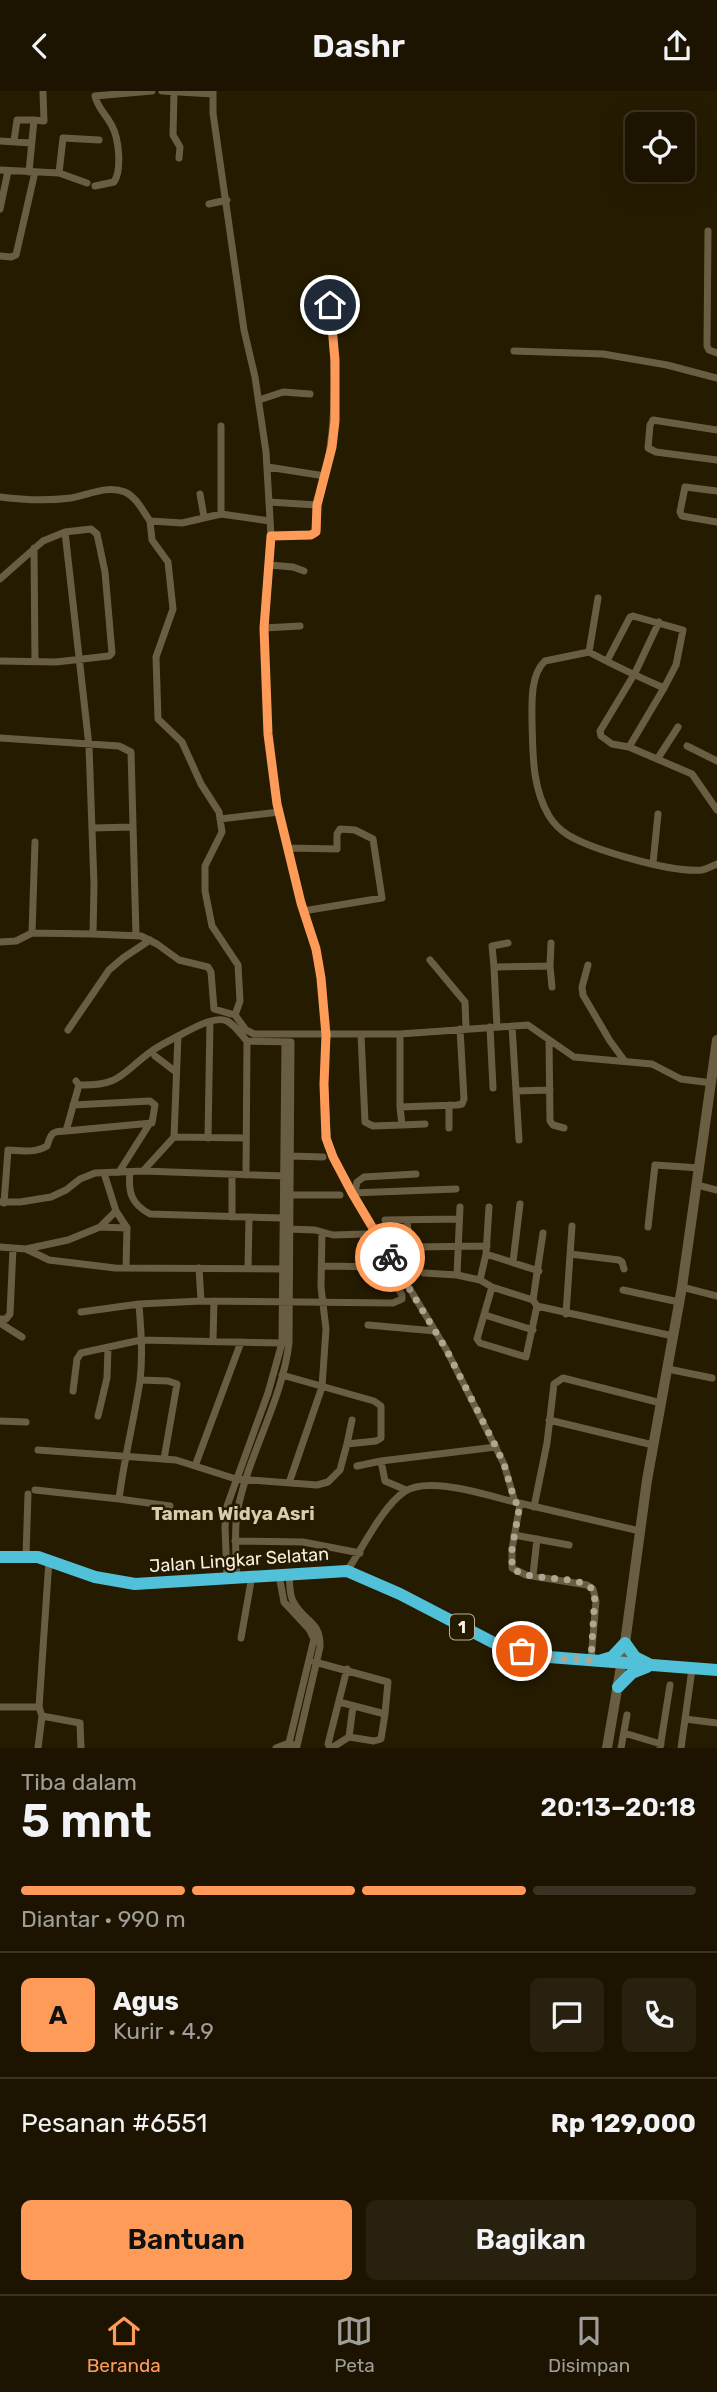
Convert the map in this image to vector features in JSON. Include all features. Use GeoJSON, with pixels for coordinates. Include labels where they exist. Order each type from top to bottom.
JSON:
{"type":"FeatureCollection","features":[{"type":"Feature","properties":{"kind":"highway","name":"Jalan Lingkar Selatan"},"geometry":{"type":"LineString","coordinates":[[0,1557],[26,1556],[49,1560],[95,1577],[135,1584],[347,1571],[394,1591],[498,1645],[543,1657],[717,1670]]}},
{"type":"Feature","properties":{"kind":"highway"},"geometry":{"type":"LineString","coordinates":[[595,1661],[612,1657],[625,1643],[635,1657],[650,1665]]}},
{"type":"Feature","properties":{"kind":"highway"},"geometry":{"type":"LineString","coordinates":[[595,1661],[612,1672],[618,1687],[632,1673],[650,1665]]}},
{"type":"Feature","properties":{"kind":"street"},"geometry":{"type":"LineString","coordinates":[[0,209],[4,171],[58,173],[91,184],[114,182],[118,170],[113,128],[97,106],[95,93],[152,91]]}},
{"type":"Feature","properties":{"kind":"street"},"geometry":{"type":"LineString","coordinates":[[162,91],[213,93],[213,113],[244,330],[259,400],[268,467],[271,536],[264,628],[268,734],[279,812],[318,962],[326,1035],[326,1138],[353,1193],[435,1331],[504,1464],[518,1503],[512,1568],[516,1572],[587,1585],[593,1589],[596,1601],[595,1661]]}},
{"type":"Feature","properties":{"kind":"street"},"geometry":{"type":"LineString","coordinates":[[14,141],[17,120],[44,121],[43,92]]}},
{"type":"Feature","properties":{"kind":"street"},"geometry":{"type":"LineString","coordinates":[[174,93],[173,135],[180,147],[179,158]]}},
{"type":"Feature","properties":{"kind":"street"},"geometry":{"type":"LineString","coordinates":[[0,256],[16,255],[32,172],[31,143],[34,120]]}},
{"type":"Feature","properties":{"kind":"street"},"geometry":{"type":"LineString","coordinates":[[58,173],[63,138],[99,140]]}},
{"type":"Feature","properties":{"kind":"street"},"geometry":{"type":"LineString","coordinates":[[0,141],[31,143]]}},
{"type":"Feature","properties":{"kind":"street"},"geometry":{"type":"LineString","coordinates":[[209,204],[227,200]]}},
{"type":"Feature","properties":{"kind":"street"},"geometry":{"type":"LineString","coordinates":[[708,231],[707,346],[709,351],[717,353]]}},
{"type":"Feature","properties":{"kind":"street"},"geometry":{"type":"LineString","coordinates":[[271,536],[314,534],[317,529],[317,505],[335,421],[335,360],[327,278]]}},
{"type":"Feature","properties":{"kind":"street"},"geometry":{"type":"LineString","coordinates":[[514,351],[603,354],[667,365],[717,378]]}},
{"type":"Feature","properties":{"kind":"street"},"geometry":{"type":"LineString","coordinates":[[259,400],[283,392],[310,394]]}},
{"type":"Feature","properties":{"kind":"street"},"geometry":{"type":"LineString","coordinates":[[717,430],[653,420],[648,447],[653,451],[717,460]]}},
{"type":"Feature","properties":{"kind":"street"},"geometry":{"type":"LineString","coordinates":[[220,515],[221,426]]}},
{"type":"Feature","properties":{"kind":"street"},"geometry":{"type":"LineString","coordinates":[[268,467],[325,476]]}},
{"type":"Feature","properties":{"kind":"street"},"geometry":{"type":"LineString","coordinates":[[717,491],[685,487],[680,512],[682,516],[717,522]]}},
{"type":"Feature","properties":{"kind":"street"},"geometry":{"type":"LineString","coordinates":[[0,497],[70,498],[96,491],[117,490],[131,495],[150,521],[152,540],[169,562],[173,609],[156,657],[158,719],[182,742],[220,819],[220,838],[205,866],[205,891],[212,926],[238,965],[240,1001],[235,1016]]}},
{"type":"Feature","properties":{"kind":"street"},"geometry":{"type":"LineString","coordinates":[[200,494],[204,517]]}},
{"type":"Feature","properties":{"kind":"street"},"geometry":{"type":"LineString","coordinates":[[269,502],[317,505]]}},
{"type":"Feature","properties":{"kind":"street"},"geometry":{"type":"LineString","coordinates":[[150,521],[182,523],[220,515],[270,521]]}},
{"type":"Feature","properties":{"kind":"street"},"geometry":{"type":"LineString","coordinates":[[0,579],[50,537],[65,532],[91,530],[97,534],[111,620],[111,655],[80,660],[0,661]]}},
{"type":"Feature","properties":{"kind":"street"},"geometry":{"type":"LineString","coordinates":[[65,532],[89,746],[93,828],[93,934]]}},
{"type":"Feature","properties":{"kind":"street"},"geometry":{"type":"LineString","coordinates":[[34,548],[35,662]]}},
{"type":"Feature","properties":{"kind":"street"},"geometry":{"type":"LineString","coordinates":[[269,565],[304,571]]}},
{"type":"Feature","properties":{"kind":"street"},"geometry":{"type":"LineString","coordinates":[[589,652],[598,598]]}},
{"type":"Feature","properties":{"kind":"street"},"geometry":{"type":"LineString","coordinates":[[607,661],[630,617],[636,616],[683,630],[676,665],[629,747]]}},
{"type":"Feature","properties":{"kind":"street"},"geometry":{"type":"LineString","coordinates":[[659,622],[635,673],[600,731],[603,739],[612,744],[629,747],[692,773],[717,810]]}},
{"type":"Feature","properties":{"kind":"street"},"geometry":{"type":"LineString","coordinates":[[264,628],[300,626]]}},
{"type":"Feature","properties":{"kind":"street"},"geometry":{"type":"LineString","coordinates":[[664,688],[589,652],[545,660],[539,666],[532,700],[536,786],[549,817],[557,828],[569,836],[616,854],[653,863],[701,870],[717,864]]}},
{"type":"Feature","properties":{"kind":"street"},"geometry":{"type":"LineString","coordinates":[[658,758],[678,727]]}},
{"type":"Feature","properties":{"kind":"street"},"geometry":{"type":"LineString","coordinates":[[0,738],[118,746],[131,752],[136,935]]}},
{"type":"Feature","properties":{"kind":"street"},"geometry":{"type":"LineString","coordinates":[[687,745],[717,761]]}},
{"type":"Feature","properties":{"kind":"street"},"geometry":{"type":"LineString","coordinates":[[220,819],[279,812]]}},
{"type":"Feature","properties":{"kind":"street"},"geometry":{"type":"LineString","coordinates":[[653,863],[658,814]]}},
{"type":"Feature","properties":{"kind":"street"},"geometry":{"type":"LineString","coordinates":[[93,828],[132,827]]}},
{"type":"Feature","properties":{"kind":"street"},"geometry":{"type":"LineString","coordinates":[[288,848],[337,849],[337,834],[340,829],[355,830],[373,839],[382,898],[303,911]]}},
{"type":"Feature","properties":{"kind":"street"},"geometry":{"type":"LineString","coordinates":[[32,933],[35,842]]}},
{"type":"Feature","properties":{"kind":"street"},"geometry":{"type":"LineString","coordinates":[[0,942],[16,941],[32,933],[136,935],[150,940],[179,960],[208,967],[211,972],[214,1009],[235,1016],[246,1030],[254,1034],[400,1034],[532,1026],[575,1057],[624,1059],[652,1064],[681,1079],[712,1083]]}},
{"type":"Feature","properties":{"kind":"street"},"geometry":{"type":"LineString","coordinates":[[68,1030],[109,970],[150,940]]}},
{"type":"Feature","properties":{"kind":"street"},"geometry":{"type":"LineString","coordinates":[[493,1088],[492,946],[508,943]]}},
{"type":"Feature","properties":{"kind":"street"},"geometry":{"type":"LineString","coordinates":[[551,943],[552,987]]}},
{"type":"Feature","properties":{"kind":"street"},"geometry":{"type":"LineString","coordinates":[[400,1107],[462,1104],[464,1099],[465,1002],[430,960]]}},
{"type":"Feature","properties":{"kind":"street"},"geometry":{"type":"LineString","coordinates":[[588,965],[583,995],[624,1059]]}},
{"type":"Feature","properties":{"kind":"street"},"geometry":{"type":"LineString","coordinates":[[494,967],[550,966]]}},
{"type":"Feature","properties":{"kind":"street"},"geometry":{"type":"LineString","coordinates":[[66,1131],[77,1083],[96,1085],[118,1079],[150,1052],[210,1022],[227,1021],[247,1041],[288,1042]]}},
{"type":"Feature","properties":{"kind":"street"},"geometry":{"type":"LineString","coordinates":[[208,1138],[210,1022]]}},
{"type":"Feature","properties":{"kind":"street"},"geometry":{"type":"LineString","coordinates":[[512,1026],[519,1140]]}},
{"type":"Feature","properties":{"kind":"street"},"geometry":{"type":"LineString","coordinates":[[400,1034],[402,1125]]}},
{"type":"Feature","properties":{"kind":"street"},"geometry":{"type":"LineString","coordinates":[[361,1035],[365,1122],[373,1126],[425,1124]]}},
{"type":"Feature","properties":{"kind":"street"},"geometry":{"type":"LineString","coordinates":[[143,1171],[174,1137],[178,1036]]}},
{"type":"Feature","properties":{"kind":"street"},"geometry":{"type":"LineString","coordinates":[[607,1748],[622,1664],[653,1444],[682,1287],[715,1070],[717,1039]]}},
{"type":"Feature","properties":{"kind":"street"},"geometry":{"type":"LineString","coordinates":[[550,1040],[550,1121],[553,1125],[564,1128]]}},
{"type":"Feature","properties":{"kind":"street"},"geometry":{"type":"LineString","coordinates":[[246,1175],[247,1041]]}},
{"type":"Feature","properties":{"kind":"street"},"geometry":{"type":"LineString","coordinates":[[232,1577],[225,1527],[227,1506],[275,1373],[282,1343],[289,1195],[286,1176],[290,1156],[288,1042]]}},
{"type":"Feature","properties":{"kind":"street"},"geometry":{"type":"LineString","coordinates":[[286,1229],[282,1218],[286,1176],[288,1042]]}},
{"type":"Feature","properties":{"kind":"street"},"geometry":{"type":"LineString","coordinates":[[155,1056],[176,1072]]}},
{"type":"Feature","properties":{"kind":"street"},"geometry":{"type":"LineString","coordinates":[[516,1091],[550,1090]]}},
{"type":"Feature","properties":{"kind":"street"},"geometry":{"type":"LineString","coordinates":[[72,1105],[150,1101],[155,1105],[153,1121],[119,1172]]}},
{"type":"Feature","properties":{"kind":"street"},"geometry":{"type":"LineString","coordinates":[[449,1105],[449,1128]]}},
{"type":"Feature","properties":{"kind":"street"},"geometry":{"type":"LineString","coordinates":[[150,1123],[52,1132],[44,1148],[33,1151],[4,1149],[2,1202],[51,1197],[87,1176],[104,1173],[143,1171],[286,1176]]}},
{"type":"Feature","properties":{"kind":"street"},"geometry":{"type":"LineString","coordinates":[[174,1137],[246,1138]]}},
{"type":"Feature","properties":{"kind":"street"},"geometry":{"type":"LineString","coordinates":[[290,1156],[323,1157]]}},
{"type":"Feature","properties":{"kind":"street"},"geometry":{"type":"LineString","coordinates":[[648,1227],[654,1167],[657,1164],[700,1168]]}},
{"type":"Feature","properties":{"kind":"street"},"geometry":{"type":"LineString","coordinates":[[130,1171],[130,1194],[139,1208],[150,1214],[282,1218]]}},
{"type":"Feature","properties":{"kind":"street"},"geometry":{"type":"LineString","coordinates":[[104,1173],[116,1211],[127,1228],[126,1268]]}},
{"type":"Feature","properties":{"kind":"street"},"geometry":{"type":"LineString","coordinates":[[353,1193],[357,1182],[364,1177],[416,1174]]}},
{"type":"Feature","properties":{"kind":"street"},"geometry":{"type":"LineString","coordinates":[[232,1175],[232,1217]]}},
{"type":"Feature","properties":{"kind":"street"},"geometry":{"type":"LineString","coordinates":[[697,1185],[717,1190]]}},
{"type":"Feature","properties":{"kind":"street"},"geometry":{"type":"LineString","coordinates":[[353,1193],[456,1189]]}},
{"type":"Feature","properties":{"kind":"street"},"geometry":{"type":"LineString","coordinates":[[289,1195],[340,1195]]}},
{"type":"Feature","properties":{"kind":"street"},"geometry":{"type":"LineString","coordinates":[[513,1262],[520,1205]]}},
{"type":"Feature","properties":{"kind":"street"},"geometry":{"type":"LineString","coordinates":[[457,1275],[460,1207]]}},
{"type":"Feature","properties":{"kind":"street"},"geometry":{"type":"LineString","coordinates":[[481,1280],[489,1207]]}},
{"type":"Feature","properties":{"kind":"street"},"geometry":{"type":"LineString","coordinates":[[100,1227],[116,1211]]}},
{"type":"Feature","properties":{"kind":"street"},"geometry":{"type":"LineString","coordinates":[[248,1268],[249,1218]]}},
{"type":"Feature","properties":{"kind":"street"},"geometry":{"type":"LineString","coordinates":[[385,1220],[458,1219]]}},
{"type":"Feature","properties":{"kind":"street"},"geometry":{"type":"LineString","coordinates":[[407,1220],[409,1242],[414,1247],[457,1246],[486,1250],[539,1271]]}},
{"type":"Feature","properties":{"kind":"street"},"geometry":{"type":"LineString","coordinates":[[566,1314],[572,1226]]}},
{"type":"Feature","properties":{"kind":"street"},"geometry":{"type":"LineString","coordinates":[[0,1247],[26,1249],[48,1245],[100,1227],[127,1228]]}},
{"type":"Feature","properties":{"kind":"street"},"geometry":{"type":"LineString","coordinates":[[81,1312],[139,1304],[201,1301],[399,1302],[402,1295],[366,1234],[333,1235],[315,1230],[286,1229]]}},
{"type":"Feature","properties":{"kind":"street"},"geometry":{"type":"LineString","coordinates":[[289,1483],[322,1387],[326,1346],[322,1302],[322,1232]]}},
{"type":"Feature","properties":{"kind":"street"},"geometry":{"type":"LineString","coordinates":[[492,1287],[478,1342],[524,1357],[528,1355],[533,1330],[543,1233]]}},
{"type":"Feature","properties":{"kind":"street"},"geometry":{"type":"LineString","coordinates":[[48,1245],[49,1259]]}},
{"type":"Feature","properties":{"kind":"street"},"geometry":{"type":"LineString","coordinates":[[0,1321],[10,1314],[13,1248]]}},
{"type":"Feature","properties":{"kind":"street"},"geometry":{"type":"LineString","coordinates":[[26,1249],[49,1259],[126,1268],[285,1269]]}},
{"type":"Feature","properties":{"kind":"street"},"geometry":{"type":"LineString","coordinates":[[570,1254],[619,1259],[624,1269]]}},
{"type":"Feature","properties":{"kind":"street"},"geometry":{"type":"LineString","coordinates":[[323,1266],[385,1267]]}},
{"type":"Feature","properties":{"kind":"street"},"geometry":{"type":"LineString","coordinates":[[199,1268],[201,1301]]}},
{"type":"Feature","properties":{"kind":"street"},"geometry":{"type":"LineString","coordinates":[[424,1273],[481,1280],[492,1287],[566,1314],[673,1336]]}},
{"type":"Feature","properties":{"kind":"street"},"geometry":{"type":"LineString","coordinates":[[682,1287],[717,1296]]}},
{"type":"Feature","properties":{"kind":"street"},"geometry":{"type":"LineString","coordinates":[[623,1290],[679,1301]]}},
{"type":"Feature","properties":{"kind":"street"},"geometry":{"type":"LineString","coordinates":[[213,1340],[214,1301]]}},
{"type":"Feature","properties":{"kind":"street"},"geometry":{"type":"LineString","coordinates":[[232,1577],[237,1513],[284,1376],[289,1343],[285,1301]]}},
{"type":"Feature","properties":{"kind":"street"},"geometry":{"type":"LineString","coordinates":[[119,1499],[124,1457],[140,1380],[139,1304]]}},
{"type":"Feature","properties":{"kind":"street"},"geometry":{"type":"LineString","coordinates":[[485,1315],[533,1330]]}},
{"type":"Feature","properties":{"kind":"street"},"geometry":{"type":"LineString","coordinates":[[0,1321],[22,1337]]}},
{"type":"Feature","properties":{"kind":"street"},"geometry":{"type":"LineString","coordinates":[[368,1325],[435,1331]]}},
{"type":"Feature","properties":{"kind":"street"},"geometry":{"type":"LineString","coordinates":[[73,1391],[78,1355],[81,1353],[141,1341],[282,1343]]}},
{"type":"Feature","properties":{"kind":"street"},"geometry":{"type":"LineString","coordinates":[[195,1466],[241,1342]]}},
{"type":"Feature","properties":{"kind":"street"},"geometry":{"type":"LineString","coordinates":[[98,1416],[107,1378],[108,1348]]}},
{"type":"Feature","properties":{"kind":"street"},"geometry":{"type":"LineString","coordinates":[[668,1369],[712,1378]]}},
{"type":"Feature","properties":{"kind":"street"},"geometry":{"type":"LineString","coordinates":[[275,1373],[374,1401],[381,1406],[381,1438],[376,1441],[346,1444]]}},
{"type":"Feature","properties":{"kind":"street"},"geometry":{"type":"LineString","coordinates":[[534,1507],[544,1464],[554,1384],[560,1378],[661,1403]]}},
{"type":"Feature","properties":{"kind":"street"},"geometry":{"type":"LineString","coordinates":[[140,1380],[177,1384],[164,1459]]}},
{"type":"Feature","properties":{"kind":"street"},"geometry":{"type":"LineString","coordinates":[[0,1420],[26,1422]]}},
{"type":"Feature","properties":{"kind":"street"},"geometry":{"type":"LineString","coordinates":[[38,1450],[176,1460],[246,1481],[317,1485],[328,1482],[340,1470],[352,1420]]}},
{"type":"Feature","properties":{"kind":"street"},"geometry":{"type":"LineString","coordinates":[[549,1420],[653,1444]]}},
{"type":"Feature","properties":{"kind":"street"},"geometry":{"type":"LineString","coordinates":[[357,1466],[496,1447]]}},
{"type":"Feature","properties":{"kind":"street"},"geometry":{"type":"LineString","coordinates":[[381,1461],[385,1481],[406,1490]]}},
{"type":"Feature","properties":{"kind":"street"},"geometry":{"type":"LineString","coordinates":[[347,1571],[382,1517],[406,1490],[417,1486],[434,1485],[640,1531]]}},
{"type":"Feature","properties":{"kind":"street"},"geometry":{"type":"LineString","coordinates":[[26,1556],[32,1492],[170,1506]]}},
{"type":"Feature","properties":{"kind":"street"},"geometry":{"type":"LineString","coordinates":[[514,1535],[569,1545]]}},
{"type":"Feature","properties":{"kind":"street"},"geometry":{"type":"LineString","coordinates":[[533,1575],[537,1539]]}},
{"type":"Feature","properties":{"kind":"street"},"geometry":{"type":"LineString","coordinates":[[235,1541],[303,1542],[360,1553]]}},
{"type":"Feature","properties":{"kind":"street"},"geometry":{"type":"LineString","coordinates":[[38,1748],[43,1716],[39,1707],[49,1560]]}},
{"type":"Feature","properties":{"kind":"street"},"geometry":{"type":"LineString","coordinates":[[276,1748],[293,1746],[313,1661],[320,1647],[319,1633],[292,1601],[284,1574]]}},
{"type":"Feature","properties":{"kind":"street"},"geometry":{"type":"LineString","coordinates":[[241,1639],[252,1576]]}},
{"type":"Feature","properties":{"kind":"street"},"geometry":{"type":"LineString","coordinates":[[313,1661],[347,1669],[387,1680],[389,1685],[381,1739],[374,1741],[349,1737],[333,1747],[328,1744],[347,1669]]}},
{"type":"Feature","properties":{"kind":"street"},"geometry":{"type":"LineString","coordinates":[[681,1748],[692,1669]]}},
{"type":"Feature","properties":{"kind":"street"},"geometry":{"type":"LineString","coordinates":[[624,1733],[661,1746],[670,1685]]}},
{"type":"Feature","properties":{"kind":"street"},"geometry":{"type":"LineString","coordinates":[[339,1702],[385,1714]]}},
{"type":"Feature","properties":{"kind":"street"},"geometry":{"type":"LineString","coordinates":[[349,1737],[353,1706]]}},
{"type":"Feature","properties":{"kind":"street"},"geometry":{"type":"LineString","coordinates":[[0,1707],[39,1707]]}},
{"type":"Feature","properties":{"kind":"street"},"geometry":{"type":"LineString","coordinates":[[621,1748],[627,1715]]}},
{"type":"Feature","properties":{"kind":"street"},"geometry":{"type":"LineString","coordinates":[[43,1716],[79,1722],[81,1748]]}},
{"type":"Feature","properties":{"kind":"street"},"geometry":{"type":"LineString","coordinates":[[685,1719],[717,1723]]}},
{"type":"Feature","properties":{"kind":"way so far"},"geometry":{"type":"LineString","coordinates":[[390,1257],[446,1349],[504,1464],[515,1502],[520,1504],[510,1562],[513,1571],[587,1585],[595,1593],[591,1660],[566,1660],[522,1651]]}},
{"type":"Feature","properties":{"kind":"district","name":"Taman Widya Asri"},"geometry":{"type":"Point","coordinates":[233,1513]}},
{"type":"Feature","properties":{"kind":"route"},"geometry":{"type":"LineString","coordinates":[[330,305],[335,360],[335,421],[332,447],[317,505],[316,532],[311,535],[271,536],[264,628],[266,711],[277,804],[301,903],[316,949],[321,978],[326,1035],[324,1084],[328,1146],[390,1257]]}}]}
